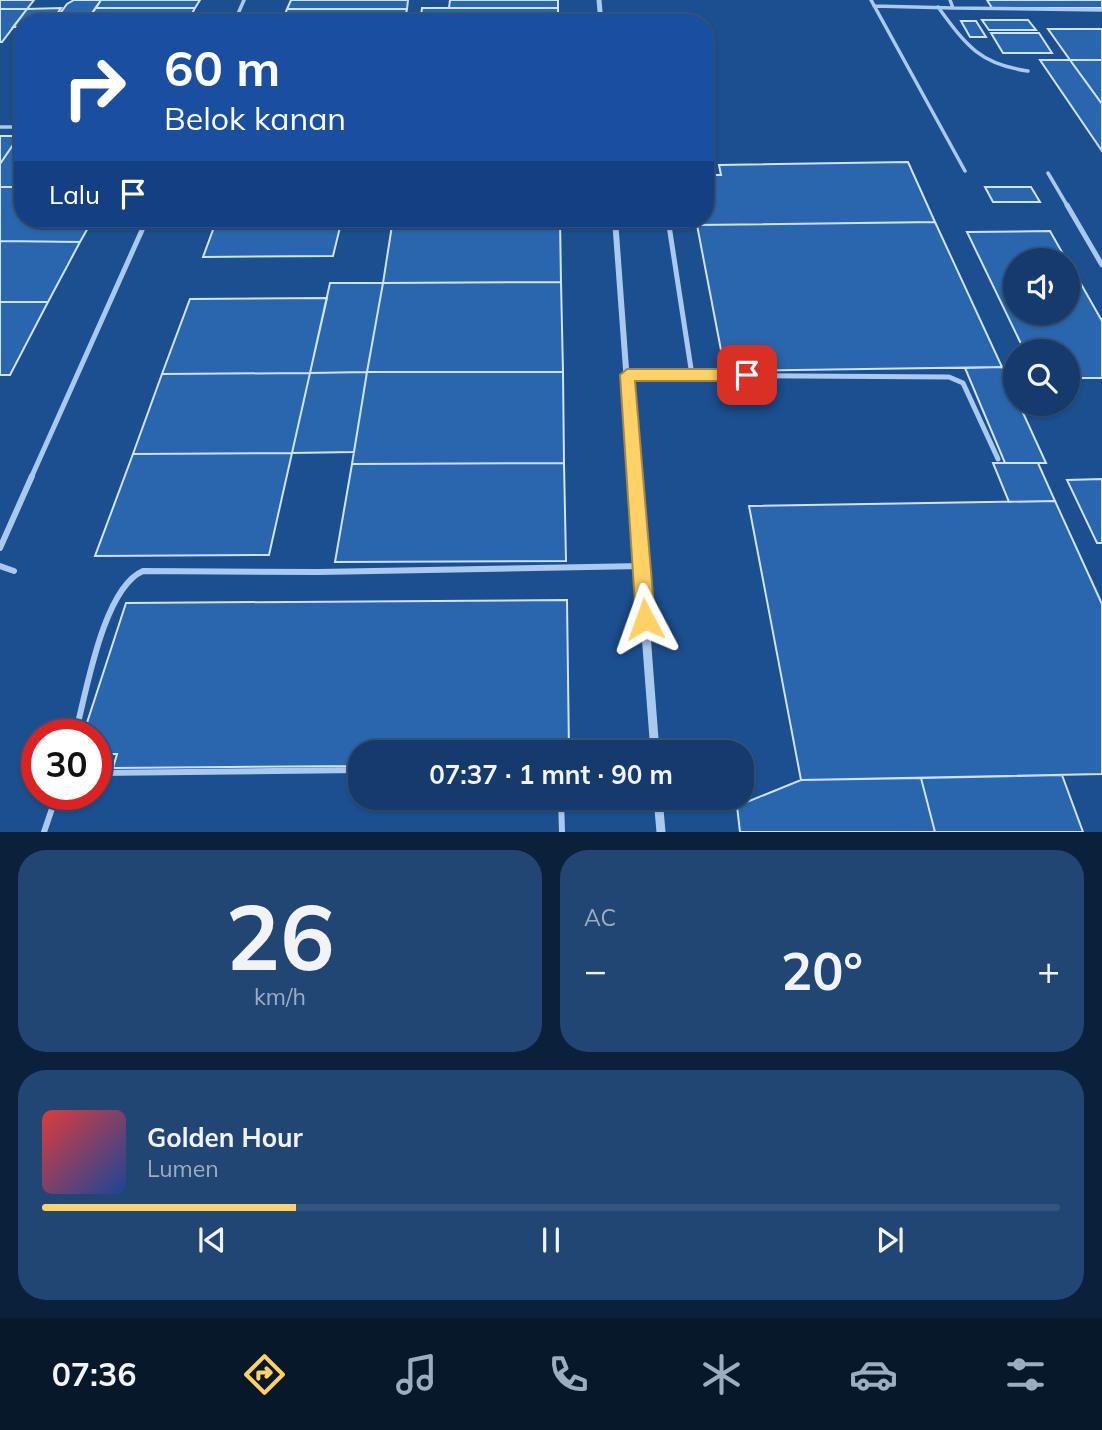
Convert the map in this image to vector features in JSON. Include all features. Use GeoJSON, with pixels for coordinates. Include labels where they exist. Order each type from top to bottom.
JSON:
{"type":"FeatureCollection","features":[{"type":"Feature","properties":{"kind":"street"},"geometry":{"type":"LineString","coordinates":[[616,228],[654,740]]}},
{"type":"Feature","properties":{"kind":"street"},"geometry":{"type":"LineString","coordinates":[[660,810],[661,831]]}},
{"type":"Feature","properties":{"kind":"lane"},"geometry":{"type":"LineString","coordinates":[[871,0],[965,170]]}},
{"type":"Feature","properties":{"kind":"lane"},"geometry":{"type":"LineString","coordinates":[[950,0],[953,8]]}},
{"type":"Feature","properties":{"kind":"lane"},"geometry":{"type":"LineString","coordinates":[[874,6],[977,10],[1102,10]]}},
{"type":"Feature","properties":{"kind":"lane"},"geometry":{"type":"LineString","coordinates":[[939,7],[975,55],[996,67],[1028,71]]}},
{"type":"Feature","properties":{"kind":"lane"},"geometry":{"type":"LineString","coordinates":[[1048,173],[1102,265]]}},
{"type":"Feature","properties":{"kind":"lane"},"geometry":{"type":"LineString","coordinates":[[0,548],[143,228]]}},
{"type":"Feature","properties":{"kind":"lane"},"geometry":{"type":"LineString","coordinates":[[669,228],[692,375]]}},
{"type":"Feature","properties":{"kind":"lane"},"geometry":{"type":"LineString","coordinates":[[627,375],[949,377],[963,383],[998,459]]}},
{"type":"Feature","properties":{"kind":"lane"},"geometry":{"type":"LineString","coordinates":[[0,566],[14,571]]}},
{"type":"Feature","properties":{"kind":"lane"},"geometry":{"type":"LineString","coordinates":[[80,719],[112,605],[123,585],[137,572],[151,569],[320,572],[642,566]]}},
{"type":"Feature","properties":{"kind":"lane"},"geometry":{"type":"LineString","coordinates":[[112,774],[348,770]]}},
{"type":"Feature","properties":{"kind":"lane"},"geometry":{"type":"LineString","coordinates":[[44,831],[51,810]]}},
{"type":"Feature","properties":{"kind":"lane"},"geometry":{"type":"LineString","coordinates":[[561,810],[562,831]]}},
{"type":"Feature","properties":{"kind":"building"},"geometry":{"type":"Polygon","coordinates":[[[0,0],[34,0],[27,9],[0,9],[0,0]]]}},
{"type":"Feature","properties":{"kind":"building"},"geometry":{"type":"Polygon","coordinates":[[[74,0],[101,0],[91,14],[60,14],[74,0]]]}},
{"type":"Feature","properties":{"kind":"building"},"geometry":{"type":"Polygon","coordinates":[[[101,0],[200,0],[195,8],[96,8],[101,0]]]}},
{"type":"Feature","properties":{"kind":"building"},"geometry":{"type":"Polygon","coordinates":[[[291,0],[408,0],[407,9],[287,9],[291,0]]]}},
{"type":"Feature","properties":{"kind":"building"},"geometry":{"type":"Polygon","coordinates":[[[450,0],[558,0],[558,8],[449,8],[450,0]]]}},
{"type":"Feature","properties":{"kind":"building"},"geometry":{"type":"Polygon","coordinates":[[[987,0],[1102,0],[1102,8],[992,8],[987,0]]]}},
{"type":"Feature","properties":{"kind":"building"},"geometry":{"type":"Polygon","coordinates":[[[61,8],[57,14],[23,14],[27,9],[61,8]]]}},
{"type":"Feature","properties":{"kind":"building"},"geometry":{"type":"Polygon","coordinates":[[[96,8],[195,8],[192,14],[92,14],[96,8]]]}},
{"type":"Feature","properties":{"kind":"building"},"geometry":{"type":"Polygon","coordinates":[[[422,8],[558,8],[558,14],[421,14],[422,8]]]}},
{"type":"Feature","properties":{"kind":"building"},"geometry":{"type":"Polygon","coordinates":[[[0,9],[27,9],[23,14],[14,14],[14,26],[0,42],[0,9]]]}},
{"type":"Feature","properties":{"kind":"building"},"geometry":{"type":"Polygon","coordinates":[[[287,9],[407,9],[406,14],[285,14],[287,9]]]}},
{"type":"Feature","properties":{"kind":"building"},"geometry":{"type":"Polygon","coordinates":[[[982,20],[1028,20],[1036,30],[989,30],[982,20]]]}},
{"type":"Feature","properties":{"kind":"building"},"geometry":{"type":"Polygon","coordinates":[[[961,21],[976,21],[986,37],[970,37],[961,21]]]}},
{"type":"Feature","properties":{"kind":"building"},"geometry":{"type":"Polygon","coordinates":[[[1048,29],[1102,29],[1102,60],[1070,60],[1048,29]]]}},
{"type":"Feature","properties":{"kind":"building"},"geometry":{"type":"Polygon","coordinates":[[[991,33],[1039,33],[1052,53],[1003,53],[991,33]]]}},
{"type":"Feature","properties":{"kind":"building"},"geometry":{"type":"Polygon","coordinates":[[[1040,60],[1070,60],[1102,104],[1102,151],[1040,60]]]}},
{"type":"Feature","properties":{"kind":"building"},"geometry":{"type":"Polygon","coordinates":[[[1070,60],[1102,60],[1102,104],[1070,60]]]}},
{"type":"Feature","properties":{"kind":"building"},"geometry":{"type":"Polygon","coordinates":[[[0,136],[14,136],[14,143],[0,164],[0,136]]]}},
{"type":"Feature","properties":{"kind":"building"},"geometry":{"type":"Polygon","coordinates":[[[14,143],[14,187],[0,187],[0,164],[14,143]]]}},
{"type":"Feature","properties":{"kind":"building"},"geometry":{"type":"Polygon","coordinates":[[[908,162],[935,222],[714,225],[714,175],[721,175],[719,165],[908,162]]]}},
{"type":"Feature","properties":{"kind":"building"},"geometry":{"type":"Polygon","coordinates":[[[0,187],[14,187],[14,228],[88,228],[80,242],[0,241],[0,187]]]}},
{"type":"Feature","properties":{"kind":"building"},"geometry":{"type":"Polygon","coordinates":[[[985,187],[1031,187],[1040,202],[993,202],[985,187]]]}},
{"type":"Feature","properties":{"kind":"building"},"geometry":{"type":"Polygon","coordinates":[[[935,222],[1002,367],[725,371],[698,228],[714,228],[714,225],[935,222]]]}},
{"type":"Feature","properties":{"kind":"building"},"geometry":{"type":"Polygon","coordinates":[[[214,228],[340,228],[333,256],[203,257],[214,228]]]}},
{"type":"Feature","properties":{"kind":"building"},"geometry":{"type":"Polygon","coordinates":[[[392,228],[560,228],[561,282],[383,283],[392,228]]]}},
{"type":"Feature","properties":{"kind":"building"},"geometry":{"type":"Polygon","coordinates":[[[1050,231],[1060,248],[1003,248],[1003,306],[967,232],[1050,231]]]}},
{"type":"Feature","properties":{"kind":"building"},"geometry":{"type":"Polygon","coordinates":[[[0,241],[80,242],[48,302],[0,302],[0,241]]]}},
{"type":"Feature","properties":{"kind":"building"},"geometry":{"type":"Polygon","coordinates":[[[561,282],[563,372],[367,372],[383,283],[561,282]]]}},
{"type":"Feature","properties":{"kind":"building"},"geometry":{"type":"Polygon","coordinates":[[[1080,282],[1102,321],[1102,378],[1080,378],[1080,339],[1019,339],[1012,325],[1080,325],[1080,282]]]}},
{"type":"Feature","properties":{"kind":"building"},"geometry":{"type":"Polygon","coordinates":[[[330,283],[383,283],[367,372],[310,373],[330,283]]]}},
{"type":"Feature","properties":{"kind":"building"},"geometry":{"type":"Polygon","coordinates":[[[327,298],[310,373],[162,374],[190,299],[327,298]]]}},
{"type":"Feature","properties":{"kind":"building"},"geometry":{"type":"Polygon","coordinates":[[[0,302],[48,302],[10,375],[0,375],[0,302]]]}},
{"type":"Feature","properties":{"kind":"building"},"geometry":{"type":"Polygon","coordinates":[[[1002,367],[1003,416],[1024,416],[1046,463],[1005,463],[965,368],[1002,367]]]}},
{"type":"Feature","properties":{"kind":"building"},"geometry":{"type":"Polygon","coordinates":[[[367,372],[563,372],[564,463],[352,464],[367,372]]]}},
{"type":"Feature","properties":{"kind":"building"},"geometry":{"type":"Polygon","coordinates":[[[367,372],[354,452],[292,453],[310,373],[367,372]]]}},
{"type":"Feature","properties":{"kind":"building"},"geometry":{"type":"Polygon","coordinates":[[[310,373],[292,453],[133,454],[162,374],[310,373]]]}},
{"type":"Feature","properties":{"kind":"building"},"geometry":{"type":"Polygon","coordinates":[[[292,453],[269,555],[95,556],[133,454],[292,453]]]}},
{"type":"Feature","properties":{"kind":"building"},"geometry":{"type":"Polygon","coordinates":[[[564,463],[566,561],[335,562],[352,464],[564,463]]]}},
{"type":"Feature","properties":{"kind":"building"},"geometry":{"type":"Polygon","coordinates":[[[993,463],[1038,463],[1055,501],[1009,502],[993,463]]]}},
{"type":"Feature","properties":{"kind":"building"},"geometry":{"type":"Polygon","coordinates":[[[1102,479],[1102,543],[1097,543],[1067,480],[1102,479]]]}},
{"type":"Feature","properties":{"kind":"building"},"geometry":{"type":"Polygon","coordinates":[[[1055,501],[1102,604],[1102,774],[801,780],[749,506],[1055,501]]]}},
{"type":"Feature","properties":{"kind":"building"},"geometry":{"type":"Polygon","coordinates":[[[567,600],[569,740],[348,740],[348,766],[113,768],[117,754],[112,754],[112,719],[88,719],[126,603],[567,600]]]}},
{"type":"Feature","properties":{"kind":"building"},"geometry":{"type":"Polygon","coordinates":[[[1062,775],[1083,832],[935,832],[921,778],[1062,775]]]}},
{"type":"Feature","properties":{"kind":"building"},"geometry":{"type":"Polygon","coordinates":[[[921,778],[935,832],[740,832],[737,810],[754,810],[754,799],[801,780],[921,778]]]}},
{"type":"Feature","properties":{"kind":"route"},"geometry":{"type":"LineString","coordinates":[[645,619],[627,375],[747,375]]}}]}
